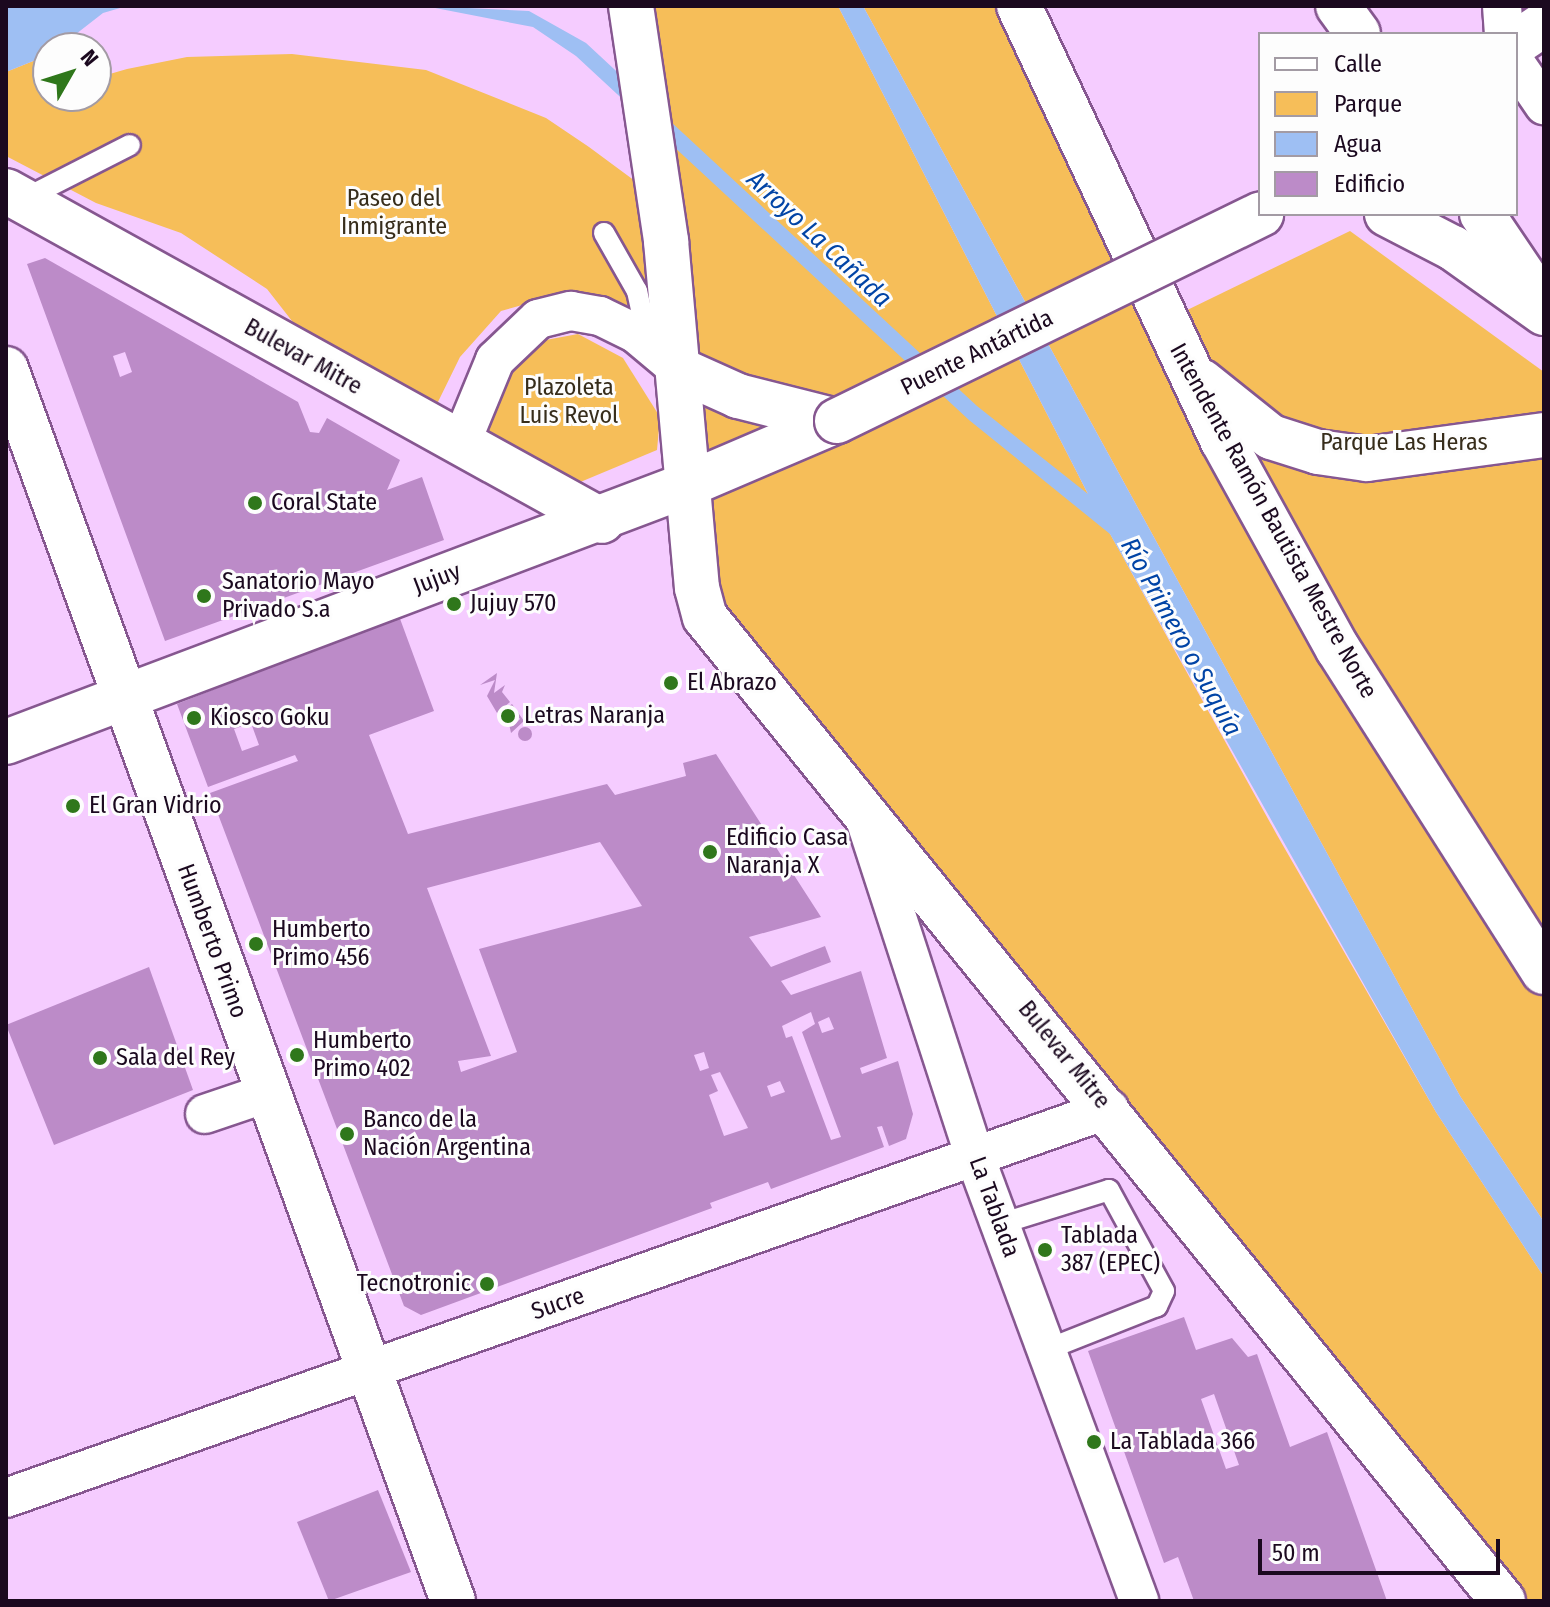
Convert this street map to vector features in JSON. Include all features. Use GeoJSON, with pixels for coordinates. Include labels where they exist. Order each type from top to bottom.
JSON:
{"type":"FeatureCollection","features":[{"type":"Feature","properties":{"kind":"main road"},"geometry":{"type":"LineString","coordinates":[[631,6],[666,241],[663,357],[689,484]]}},
{"type":"Feature","properties":{"kind":"main road","name":"Intendente Ramón Bautista Mestre Norte"},"geometry":{"type":"LineString","coordinates":[[1019,6],[1188,370],[1338,649],[1544,972]]}},
{"type":"Feature","properties":{"kind":"main road"},"geometry":{"type":"LineString","coordinates":[[1338,6],[1357,32]]}},
{"type":"Feature","properties":{"kind":"main road"},"geometry":{"type":"LineString","coordinates":[[1518,42],[1544,24]]}},
{"type":"Feature","properties":{"kind":"main road","name":"Bulevar Mitre"},"geometry":{"type":"LineString","coordinates":[[14,195],[602,521]]}},
{"type":"Feature","properties":{"kind":"main road","name":"Puente Antártida"},"geometry":{"type":"LineString","coordinates":[[689,484],[837,421],[1258,215]]}},
{"type":"Feature","properties":{"kind":"main road"},"geometry":{"type":"LineString","coordinates":[[1391,216],[1453,248],[1544,313]]}},
{"type":"Feature","properties":{"kind":"main road"},"geometry":{"type":"LineString","coordinates":[[1483,216],[1544,306]]}},
{"type":"Feature","properties":{"kind":"main road"},"geometry":{"type":"LineString","coordinates":[[663,357],[738,396],[837,421]]}},
{"type":"Feature","properties":{"kind":"main road","name":"Humberto Primo"},"geometry":{"type":"LineString","coordinates":[[6,369],[453,1601]]}},
{"type":"Feature","properties":{"kind":"main road"},"geometry":{"type":"LineString","coordinates":[[1188,370],[1271,437],[1318,452],[1367,459],[1544,435]]}},
{"type":"Feature","properties":{"kind":"main road","name":"Bulevar Mitre"},"geometry":{"type":"LineString","coordinates":[[689,484],[705,617],[1109,1109],[1503,1601]]}},
{"type":"Feature","properties":{"kind":"main road","name":"Jujuy"},"geometry":{"type":"LineString","coordinates":[[6,742],[602,521],[689,484]]}},
{"type":"Feature","properties":{"kind":"street"},"geometry":{"type":"LineString","coordinates":[[1502,6],[1504,32]]}},
{"type":"Feature","properties":{"kind":"street"},"geometry":{"type":"LineString","coordinates":[[1518,67],[1544,105]]}},
{"type":"Feature","properties":{"kind":"street"},"geometry":{"type":"LineString","coordinates":[[460,445],[495,360],[538,319],[590,313],[622,324],[663,357]]}},
{"type":"Feature","properties":{"kind":"street","name":"La Tablada"},"geometry":{"type":"LineString","coordinates":[[861,808],[975,1157],[1139,1601]]}},
{"type":"Feature","properties":{"kind":"street"},"geometry":{"type":"LineString","coordinates":[[205,1114],[267,1093]]}},
{"type":"Feature","properties":{"kind":"street","name":"Sucre"},"geometry":{"type":"LineString","coordinates":[[6,1498],[1109,1109]]}},
{"type":"Feature","properties":{"kind":"lane"},"geometry":{"type":"LineString","coordinates":[[14,195],[130,145]]}},
{"type":"Feature","properties":{"kind":"lane"},"geometry":{"type":"LineString","coordinates":[[604,233],[637,291],[663,357]]}},
{"type":"Feature","properties":{"kind":"lane"},"geometry":{"type":"LineString","coordinates":[[1000,1224],[1109,1190],[1164,1291],[1157,1306],[1046,1350]]}},
{"type":"Feature","properties":{"kind":"green space"},"geometry":{"type":"Polygon","coordinates":[[[631,6],[838,6],[1088,494],[1277,835],[1436,1112],[1544,1277],[1544,1601],[1503,1601],[705,617],[631,6]]]}},
{"type":"Feature","properties":{"kind":"green space"},"geometry":{"type":"Polygon","coordinates":[[[863,6],[1019,6],[1135,259],[1544,972],[1544,1222],[1460,1096],[863,6]]]}},
{"type":"Feature","properties":{"kind":"green space","name":"Paseo del Inmigrante"},"geometry":{"type":"Polygon","coordinates":[[[292,54],[426,70],[546,118],[635,181],[657,309],[554,296],[501,311],[460,357],[436,406],[324,362],[267,289],[181,233],[96,203],[6,156],[6,72],[32,61],[32,112],[112,112],[112,73],[187,57],[292,54]]]}},
{"type":"Feature","properties":{"kind":"green space","name":"Parque Las Heras"},"geometry":{"type":"Polygon","coordinates":[[[1350,231],[1544,372],[1544,930],[1483,845],[1256,469],[1179,314],[1350,231]]]}},
{"type":"Feature","properties":{"kind":"green space","name":"Plazoleta Luis Revol"},"geometry":{"type":"Polygon","coordinates":[[[578,334],[623,358],[660,417],[657,450],[578,483],[480,429],[500,382],[535,342],[578,334]]]}},
{"type":"Feature","properties":{"kind":"water"},"geometry":{"type":"Polygon","coordinates":[[[6,6],[127,6],[103,13],[79,32],[32,32],[32,61],[6,72],[6,6]]]}},
{"type":"Feature","properties":{"kind":"water","name":"Río Primero o Suquía"},"geometry":{"type":"Polygon","coordinates":[[[425,6],[529,11],[586,43],[977,406],[1088,494],[838,6],[863,6],[1460,1096],[1544,1222],[1544,1277],[1436,1112],[1110,534],[969,420],[576,56],[533,27],[425,6]]]}},
{"type":"Feature","properties":{"kind":"building"},"geometry":{"type":"Polygon","coordinates":[[[45,258],[298,402],[310,432],[319,433],[327,418],[400,460],[387,490],[422,477],[444,540],[165,641],[27,264],[45,258]],[[125,352],[113,356],[120,377],[132,372],[125,352]]]}},
{"type":"Feature","properties":{"kind":"building"},"geometry":{"type":"Polygon","coordinates":[[[399,616],[434,711],[369,735],[408,834],[607,784],[615,795],[686,776],[683,763],[716,754],[821,917],[749,937],[771,967],[825,946],[831,962],[781,981],[791,995],[861,971],[887,1058],[860,1068],[862,1074],[898,1061],[913,1114],[906,1139],[889,1146],[882,1126],[877,1127],[884,1147],[771,1189],[768,1182],[710,1203],[712,1208],[421,1315],[404,1306],[210,793],[298,761],[295,755],[208,787],[177,704],[399,616]],[[251,723],[234,729],[242,751],[259,745],[251,723]],[[600,842],[427,888],[491,1056],[458,1061],[461,1072],[517,1052],[479,949],[642,906],[600,842]],[[811,1012],[782,1026],[786,1038],[792,1036],[831,1140],[841,1137],[802,1032],[815,1024],[811,1012]],[[829,1017],[818,1022],[822,1033],[834,1029],[829,1017]],[[704,1052],[694,1055],[700,1071],[709,1068],[704,1052]],[[720,1072],[711,1075],[718,1091],[709,1095],[724,1136],[748,1128],[720,1072]],[[780,1081],[767,1086],[771,1097],[785,1092],[780,1081]]]}},
{"type":"Feature","properties":{"kind":"building"},"geometry":{"type":"Polygon","coordinates":[[[497,673],[494,693],[505,685],[502,692],[510,702],[497,713],[487,696],[495,680],[480,685],[497,673]]]}},
{"type":"Feature","properties":{"kind":"building"},"geometry":{"type":"Polygon","coordinates":[[[512,704],[524,721],[511,733],[508,719],[520,719],[513,710],[500,713],[512,704]]]}},
{"type":"Feature","properties":{"kind":"building"},"geometry":{"type":"Polygon","coordinates":[[[525,727],[532,734],[525,741],[518,734],[525,727]]]}},
{"type":"Feature","properties":{"kind":"building","name":"Sala del Rey"},"geometry":{"type":"Polygon","coordinates":[[[149,967],[193,1090],[54,1145],[6,1025],[149,967]]]}},
{"type":"Feature","properties":{"kind":"building"},"geometry":{"type":"Polygon","coordinates":[[[1184,1317],[1196,1350],[1232,1338],[1248,1357],[1257,1354],[1290,1447],[1327,1432],[1387,1601],[1194,1601],[1178,1557],[1164,1563],[1088,1351],[1184,1317]],[[1214,1394],[1201,1399],[1226,1469],[1239,1465],[1214,1394]]]}},
{"type":"Feature","properties":{"kind":"building"},"geometry":{"type":"Polygon","coordinates":[[[378,1490],[411,1572],[329,1601],[297,1522],[378,1490]]]}},
{"type":"Feature","properties":{"kind":"place","name":"Coral State"},"geometry":{"type":"Point","coordinates":[255,503]}},
{"type":"Feature","properties":{"kind":"place","name":"Sanatorio Mayo Privado S.a"},"geometry":{"type":"Point","coordinates":[204,596]}},
{"type":"Feature","properties":{"kind":"place","name":"Jujuy 570"},"geometry":{"type":"Point","coordinates":[454,604]}},
{"type":"Feature","properties":{"kind":"place","name":"El Abrazo"},"geometry":{"type":"Point","coordinates":[671,683]}},
{"type":"Feature","properties":{"kind":"place","name":"Letras Naranja"},"geometry":{"type":"Point","coordinates":[508,716]}},
{"type":"Feature","properties":{"kind":"place","name":"Kiosco Goku"},"geometry":{"type":"Point","coordinates":[194,718]}},
{"type":"Feature","properties":{"kind":"place","name":"El Gran Vidrio"},"geometry":{"type":"Point","coordinates":[73,806]}},
{"type":"Feature","properties":{"kind":"place","name":"Edificio Casa Naranja X"},"geometry":{"type":"Point","coordinates":[710,852]}},
{"type":"Feature","properties":{"kind":"place","name":"Humberto Primo 456"},"geometry":{"type":"Point","coordinates":[256,944]}},
{"type":"Feature","properties":{"kind":"place","name":"Humberto Primo 402"},"geometry":{"type":"Point","coordinates":[297,1055]}},
{"type":"Feature","properties":{"kind":"place","name":"Sala del Rey"},"geometry":{"type":"Point","coordinates":[100,1058]}},
{"type":"Feature","properties":{"kind":"place","name":"Banco de la Nación Argentina"},"geometry":{"type":"Point","coordinates":[347,1134]}},
{"type":"Feature","properties":{"kind":"place","name":"Tablada 387 (EPEC)"},"geometry":{"type":"Point","coordinates":[1045,1250]}},
{"type":"Feature","properties":{"kind":"place","name":"Tecnotronic"},"geometry":{"type":"Point","coordinates":[487,1284]}},
{"type":"Feature","properties":{"kind":"place","name":"La Tablada 366"},"geometry":{"type":"Point","coordinates":[1094,1442]}},
{"type":"Feature","properties":{"kind":"water label","name":"Arroyo La Cañada"},"geometry":{"type":"Point","coordinates":[819,239]}}]}
